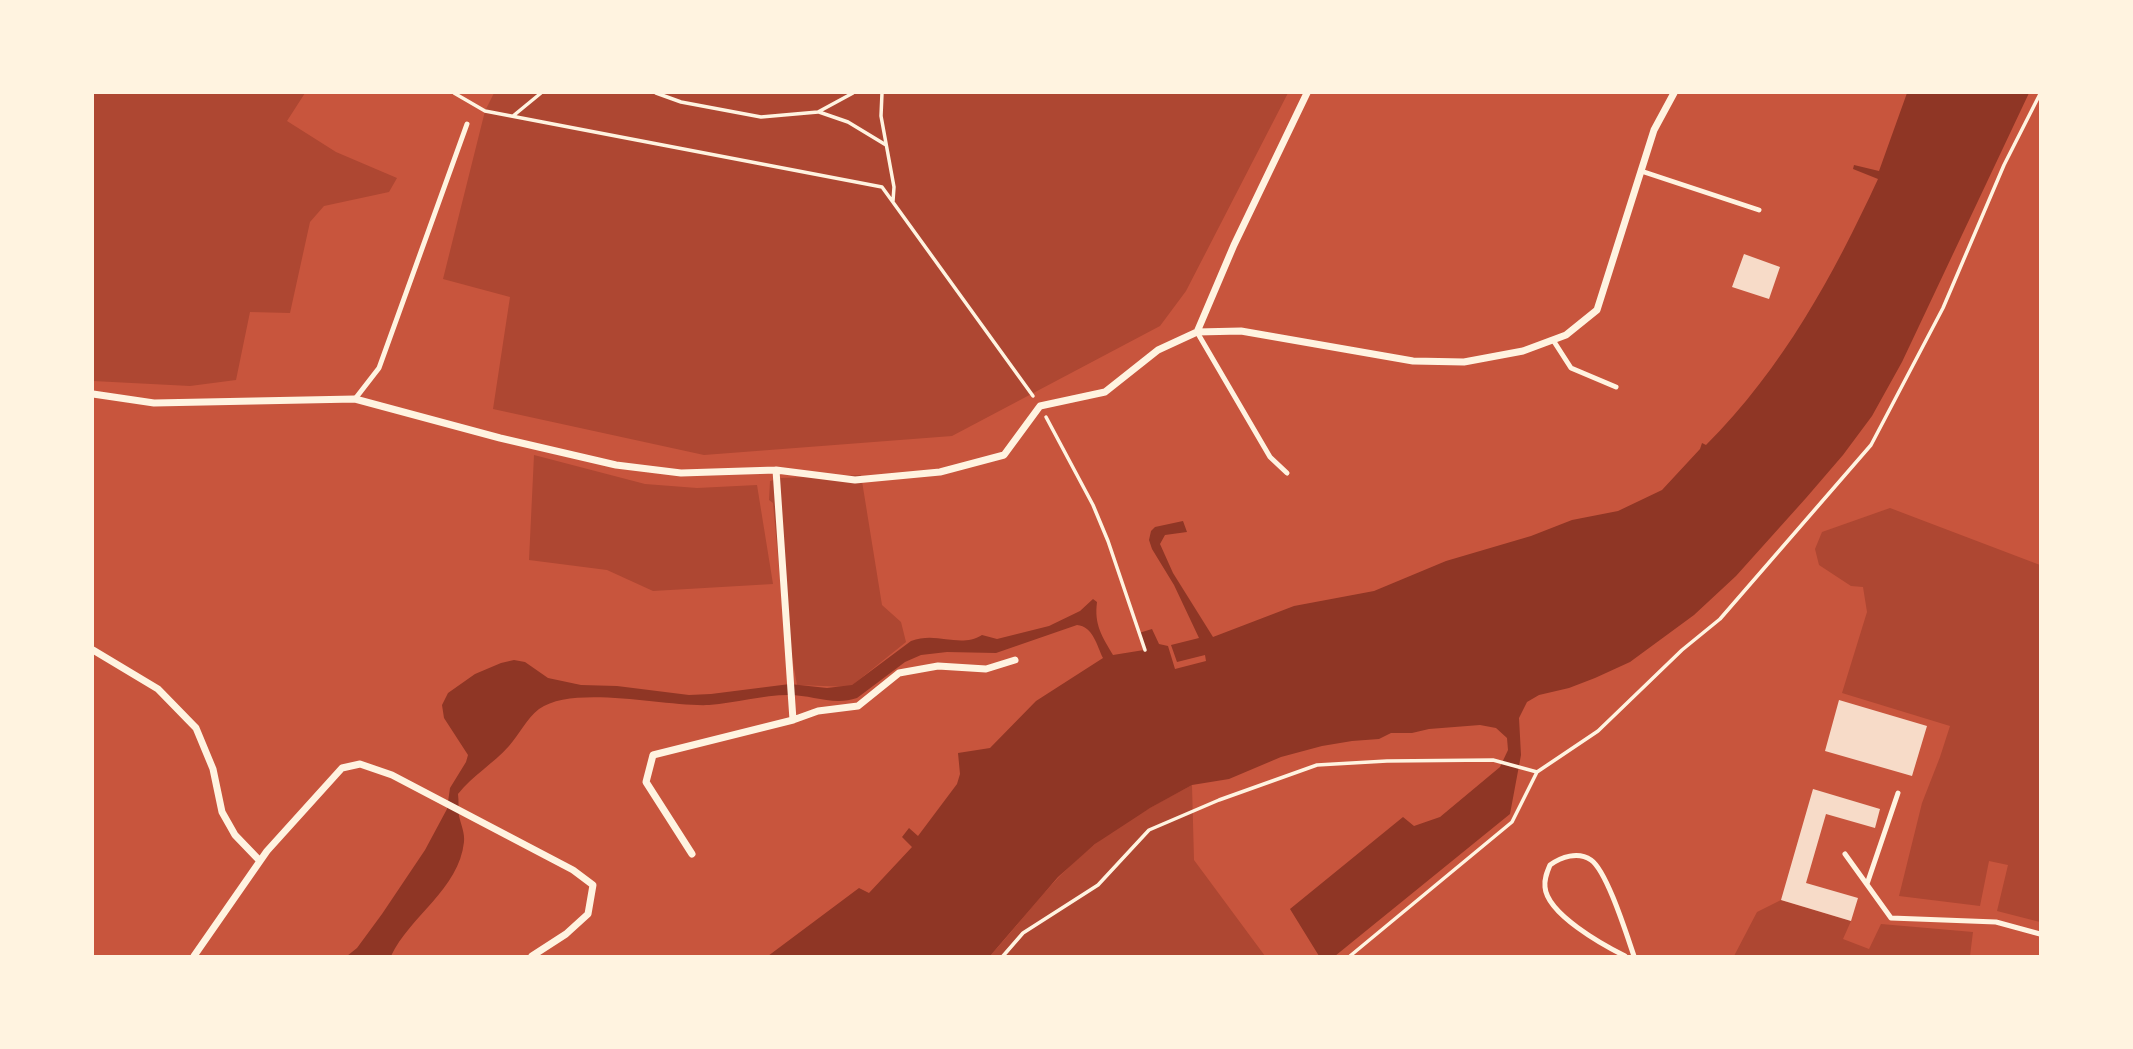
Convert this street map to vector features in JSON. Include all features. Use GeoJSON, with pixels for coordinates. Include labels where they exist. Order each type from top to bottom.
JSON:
{"type":"FeatureCollection","features":[{"type":"Feature","properties":{"kind":"street"},"geometry":{"type":"LineString","coordinates":[[1197,332],[1234,245],[1307,93]]}},
{"type":"Feature","properties":{"kind":"street"},"geometry":{"type":"LineString","coordinates":[[93,394],[153,403],[355,399],[616,466],[681,473],[776,470],[855,480],[940,472],[1004,454],[1040,406],[1105,392],[1158,350],[1197,332],[1241,331],[1413,361],[1464,362],[1523,351],[1566,335],[1597,310],[1654,130],[1674,93]]}},
{"type":"Feature","properties":{"kind":"street"},"geometry":{"type":"LineString","coordinates":[[776,470],[793,720]]}},
{"type":"Feature","properties":{"kind":"street"},"geometry":{"type":"LineString","coordinates":[[93,650],[158,689],[196,728],[213,769],[222,812],[235,835],[260,861]]}},
{"type":"Feature","properties":{"kind":"street"},"geometry":{"type":"LineString","coordinates":[[692,854],[646,782],[653,755],[818,712],[858,706],[899,673],[938,666],[986,669],[1015,660]]}},
{"type":"Feature","properties":{"kind":"street"},"geometry":{"type":"LineString","coordinates":[[194,956],[260,861],[342,768],[360,764],[393,775],[573,870],[593,885],[588,914],[566,934],[532,956]]}},
{"type":"Feature","properties":{"kind":"lane"},"geometry":{"type":"LineString","coordinates":[[355,399],[379,368],[467,124]]}},
{"type":"Feature","properties":{"kind":"lane"},"geometry":{"type":"LineString","coordinates":[[1640,171],[1759,210]]}},
{"type":"Feature","properties":{"kind":"lane"},"geometry":{"type":"LineString","coordinates":[[1197,332],[1270,457],[1287,473]]}},
{"type":"Feature","properties":{"kind":"lane"},"geometry":{"type":"LineString","coordinates":[[1553,340],[1571,368],[1616,387]]}},
{"type":"Feature","properties":{"kind":"lane"},"geometry":{"type":"LineString","coordinates":[[1867,884],[1898,793]]}},
{"type":"Feature","properties":{"kind":"lane"},"geometry":{"type":"LineString","coordinates":[[1845,854],[1891,918],[1996,922],[2040,934]]}},
{"type":"Feature","properties":{"kind":"lane"},"geometry":{"type":"LineString","coordinates":[[1625,956],[1569,920],[1551,903],[1545,889],[1549,865],[1569,856],[1584,856],[1593,861],[1605,881],[1634,956]]}},
{"type":"Feature","properties":{"kind":"path"},"geometry":{"type":"LineString","coordinates":[[454,93],[485,111],[882,187],[1040,406],[1093,505],[1145,650]]}},
{"type":"Feature","properties":{"kind":"path"},"geometry":{"type":"LineString","coordinates":[[513,116],[541,93]]}},
{"type":"Feature","properties":{"kind":"path"},"geometry":{"type":"LineString","coordinates":[[656,93],[681,102],[761,117],[818,112],[848,122],[886,145]]}},
{"type":"Feature","properties":{"kind":"path"},"geometry":{"type":"LineString","coordinates":[[818,112],[853,93]]}},
{"type":"Feature","properties":{"kind":"path"},"geometry":{"type":"LineString","coordinates":[[882,93],[881,116],[894,187],[893,203]]}},
{"type":"Feature","properties":{"kind":"path"},"geometry":{"type":"LineString","coordinates":[[1350,956],[1512,822],[1537,772],[1598,732],[1682,650],[1720,619],[1871,445],[1942,308],[2004,165],[2040,94]]}},
{"type":"Feature","properties":{"kind":"path"},"geometry":{"type":"LineString","coordinates":[[1003,956],[1023,933],[1098,885],[1149,830],[1220,800],[1317,765],[1493,760],[1537,772]]}},
{"type":"Feature","properties":{"kind":"shaded area"},"geometry":{"type":"Polygon","coordinates":[[[93,93],[305,93],[287,121],[336,152],[397,178],[389,192],[324,206],[310,222],[290,313],[250,312],[236,380],[190,386],[93,381],[93,93]]]}},
{"type":"Feature","properties":{"kind":"shaded area"},"geometry":{"type":"Polygon","coordinates":[[[494,93],[1288,93],[1186,291],[1160,326],[952,436],[704,455],[493,409],[510,297],[443,279],[485,111],[494,93]]]}},
{"type":"Feature","properties":{"kind":"shaded area"},"geometry":{"type":"Polygon","coordinates":[[[1907,93],[2029,93],[1902,362],[1872,416],[1806,498],[1736,576],[1694,615],[1630,662],[1595,678],[1539,695],[1527,702],[1519,718],[1521,755],[1510,814],[1335,956],[1319,956],[1290,909],[1403,817],[1414,826],[1440,817],[1500,767],[1508,750],[1507,738],[1496,728],[1480,725],[1391,733],[1379,739],[1322,746],[1281,757],[1229,779],[1192,785],[1150,808],[1095,844],[1058,877],[990,956],[768,956],[859,888],[869,893],[912,847],[902,837],[909,828],[918,836],[957,784],[960,774],[958,753],[990,748],[1036,701],[1103,658],[1091,633],[1077,625],[996,653],[947,652],[921,655],[905,662],[857,698],[848,700],[831,701],[789,695],[691,705],[597,697],[574,698],[539,709],[509,746],[458,794],[464,839],[460,859],[444,888],[399,942],[391,956],[347,956],[357,948],[425,850],[447,809],[450,788],[466,762],[468,755],[444,718],[442,705],[448,693],[475,674],[501,663],[514,660],[525,662],[548,678],[581,685],[617,686],[689,695],[790,684],[827,688],[852,685],[911,641],[921,638],[965,640],[982,635],[997,639],[1049,626],[1080,611],[1093,599],[1097,602],[1100,630],[1113,655],[1144,650],[1139,633],[1152,629],[1159,644],[1168,646],[1175,669],[1206,661],[1205,655],[1177,662],[1171,645],[1199,638],[1174,585],[1152,549],[1149,540],[1155,527],[1183,521],[1187,532],[1165,535],[1160,544],[1173,573],[1213,637],[1294,606],[1374,591],[1446,561],[1531,536],[1572,520],[1618,511],[1662,490],[1700,449],[1702,443],[1706,445],[1734,415],[1759,385],[1804,320],[1843,251],[1878,179],[1853,169],[1854,165],[1879,171],[1907,93]]]}},
{"type":"Feature","properties":{"kind":"shaded area"},"geometry":{"type":"Polygon","coordinates":[[[534,455],[645,484],[697,488],[757,485],[773,584],[653,591],[607,570],[529,560],[534,455]]]}},
{"type":"Feature","properties":{"kind":"shaded area"},"geometry":{"type":"Polygon","coordinates":[[[861,475],[882,605],[901,622],[906,642],[850,687],[797,685],[782,600],[773,503],[769,500],[770,481],[781,478],[861,475]]]}},
{"type":"Feature","properties":{"kind":"shaded area"},"geometry":{"type":"Polygon","coordinates":[[[1890,508],[2040,565],[2040,922],[1997,911],[2008,865],[1989,861],[1980,906],[1899,896],[1922,803],[1950,726],[1842,693],[1867,612],[1863,587],[1851,586],[1819,565],[1815,549],[1822,532],[1890,508]]]}},
{"type":"Feature","properties":{"kind":"shaded area"},"geometry":{"type":"Polygon","coordinates":[[[1192,785],[1194,860],[1265,956],[990,956],[1079,857],[1129,820],[1192,785]]]}},
{"type":"Feature","properties":{"kind":"shaded area"},"geometry":{"type":"Polygon","coordinates":[[[1781,900],[1851,921],[1843,939],[1869,949],[1881,924],[1973,932],[1970,956],[1734,956],[1757,912],[1781,900]]]}},
{"type":"Feature","properties":{"kind":"building"},"geometry":{"type":"Polygon","coordinates":[[[1744,254],[1780,267],[1769,299],[1732,287],[1744,254]]]}},
{"type":"Feature","properties":{"kind":"building"},"geometry":{"type":"Polygon","coordinates":[[[1839,700],[1927,726],[1912,776],[1825,751],[1839,700]]]}},
{"type":"Feature","properties":{"kind":"building"},"geometry":{"type":"Polygon","coordinates":[[[1813,789],[1880,809],[1875,828],[1826,814],[1806,883],[1858,898],[1851,921],[1781,900],[1813,789]]]}}]}
